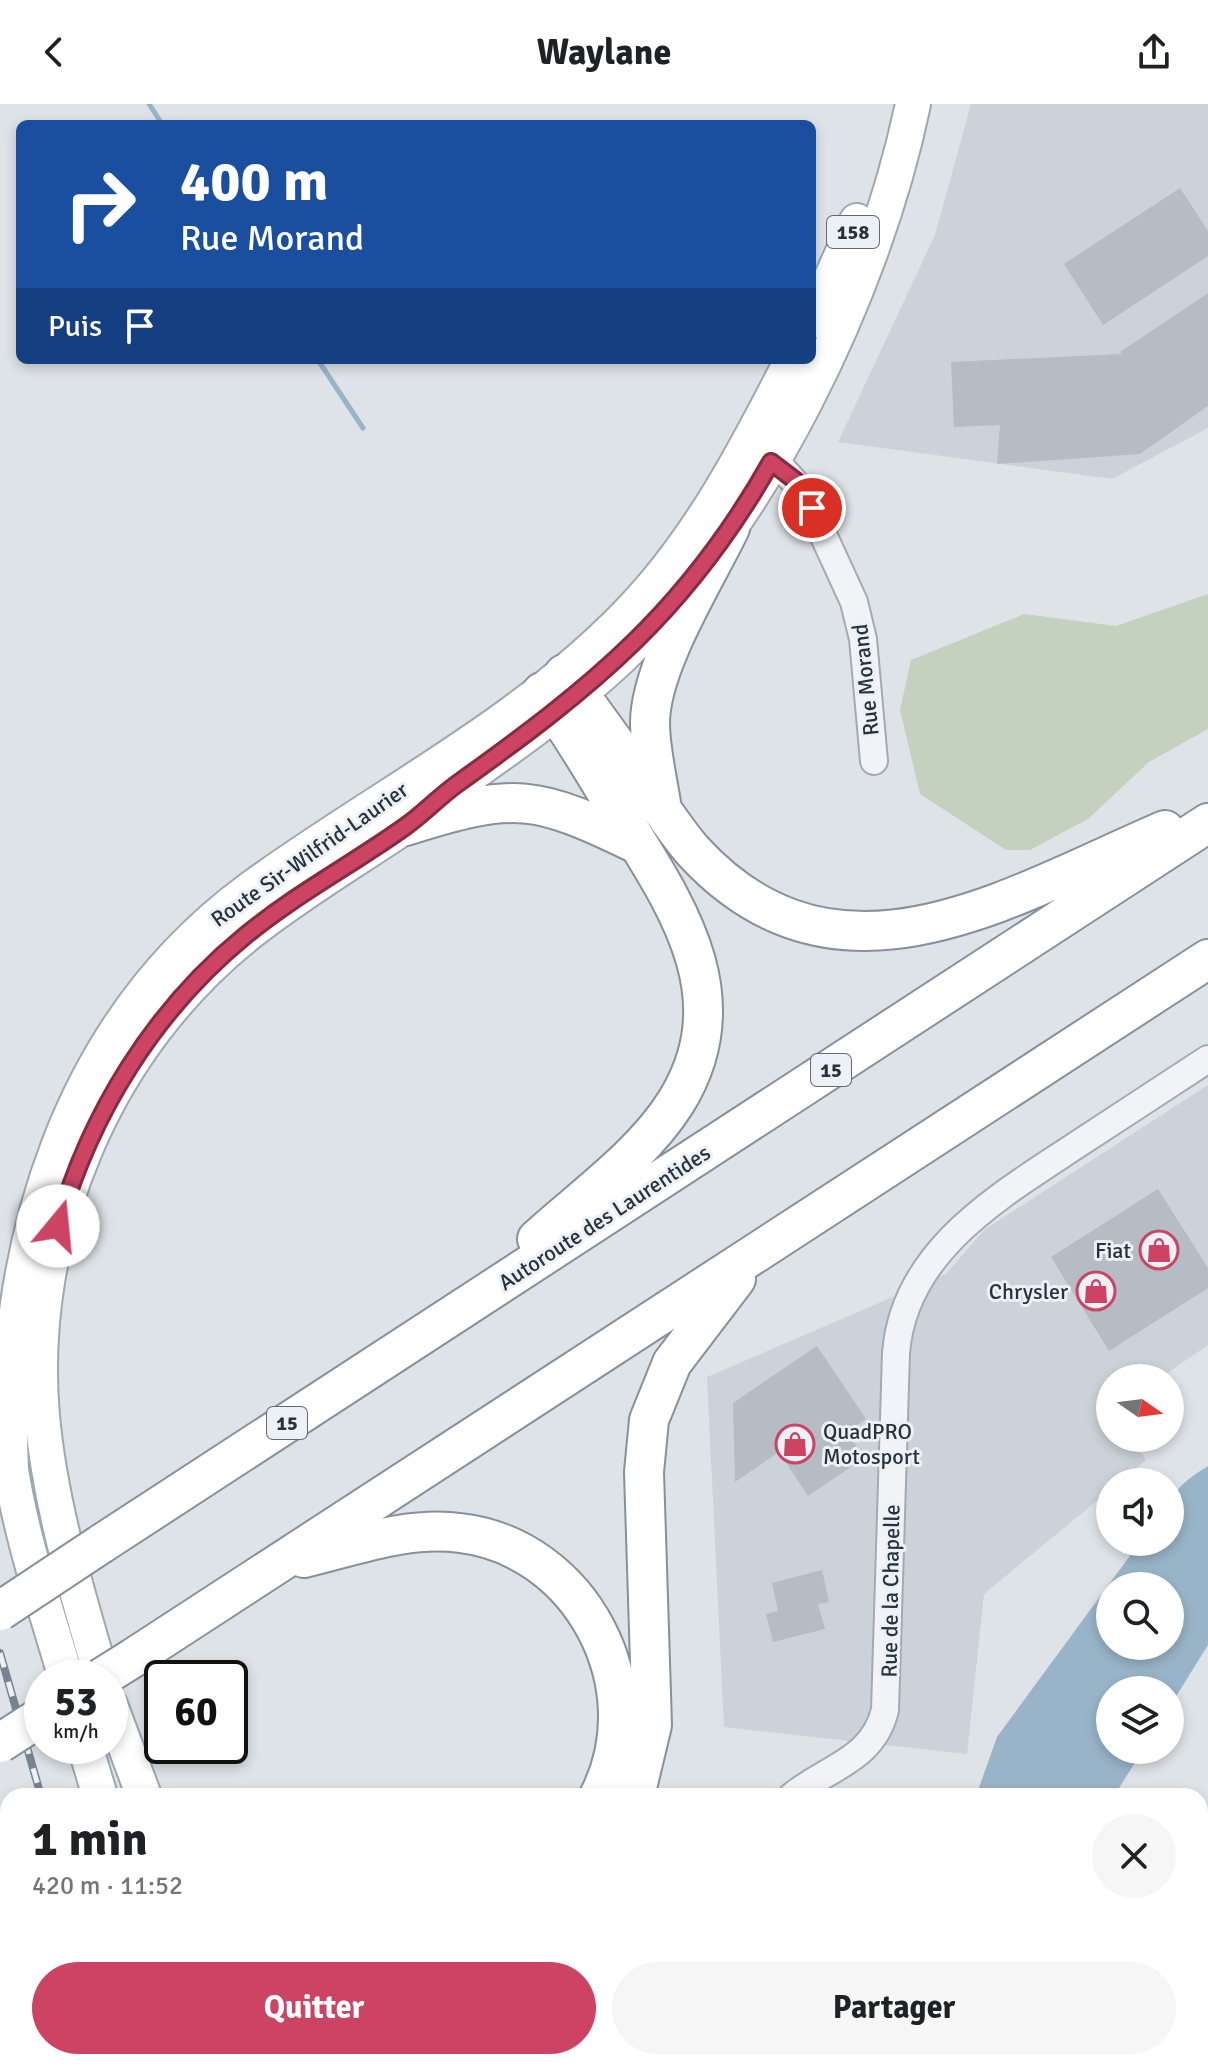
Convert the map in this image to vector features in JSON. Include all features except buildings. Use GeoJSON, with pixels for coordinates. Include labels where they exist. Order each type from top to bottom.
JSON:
{"type":"FeatureCollection","features":[{"type":"Feature","properties":{"kind":"highway"},"geometry":{"type":"LineString","coordinates":[[662,809],[651,733],[654,692],[671,647],[730,528]]}},
{"type":"Feature","properties":{"kind":"highway"},"geometry":{"type":"LineString","coordinates":[[561,693],[662,809],[700,858],[749,897],[810,925],[871,933],[929,925],[989,907],[1208,812]]}},
{"type":"Feature","properties":{"kind":"highway"},"geometry":{"type":"LineString","coordinates":[[453,1315],[653,1132],[676,1102],[690,1073],[702,1024],[702,990],[697,961],[679,912],[639,845],[561,693]]}},
{"type":"Feature","properties":{"kind":"highway"},"geometry":{"type":"LineString","coordinates":[[406,826],[465,807],[518,802],[566,812],[639,845]]}},
{"type":"Feature","properties":{"kind":"highway","name":"Autoroute des Laurentides"},"geometry":{"type":"LineString","coordinates":[[0,1611],[1208,823]]}},
{"type":"Feature","properties":{"kind":"highway"},"geometry":{"type":"LineString","coordinates":[[128,1661],[1208,959]]}},
{"type":"Feature","properties":{"kind":"highway"},"geometry":{"type":"LineString","coordinates":[[637,1788],[652,1725],[644,1481],[649,1420],[672,1363],[755,1254]]}},
{"type":"Feature","properties":{"kind":"highway"},"geometry":{"type":"LineString","coordinates":[[274,1566],[393,1536],[427,1531],[493,1539],[539,1563],[587,1611],[608,1652],[615,1684],[616,1734],[612,1761],[602,1788]]}},
{"type":"Feature","properties":{"kind":"highway"},"geometry":{"type":"LineString","coordinates":[[0,1743],[24,1728]]}},
{"type":"Feature","properties":{"kind":"main road","name":"158"},"geometry":{"type":"LineString","coordinates":[[816,312],[857,223],[899,104]]}},
{"type":"Feature","properties":{"kind":"main road","name":"Route Sir-Wilfrid-Laurier"},"geometry":{"type":"LineString","coordinates":[[816,355],[855,288],[893,183],[913,104]]}},
{"type":"Feature","properties":{"kind":"main road","name":"Route Sir-Wilfrid-Laurier"},"geometry":{"type":"LineString","coordinates":[[108,1660],[61,1523],[45,1441],[40,1394],[46,1283],[73,1179],[95,1128],[128,1068],[189,991],[251,931],[406,826],[561,693],[672,605],[730,528],[791,364]]}},
{"type":"Feature","properties":{"kind":"main road","name":"Route Sir-Wilfrid-Laurier"},"geometry":{"type":"LineString","coordinates":[[61,1660],[26,1537],[12,1473],[4,1363],[8,1304],[18,1243],[33,1189],[56,1127],[115,1025],[155,973],[190,939],[274,873],[561,693],[665,572],[758,455],[811,364]]}},
{"type":"Feature","properties":{"kind":"main road"},"geometry":{"type":"LineString","coordinates":[[128,1753],[141,1788]]}},
{"type":"Feature","properties":{"kind":"main road"},"geometry":{"type":"LineString","coordinates":[[90,1764],[98,1788]]}},
{"type":"Feature","properties":{"kind":"street","name":"Rue Morand"},"geometry":{"type":"LineString","coordinates":[[758,455],[791,476],[804,493],[854,602],[863,639],[874,761]]}},
{"type":"Feature","properties":{"kind":"street","name":"Rue de la Chapelle"},"geometry":{"type":"LineString","coordinates":[[805,1788],[864,1751],[877,1734],[885,1710],[896,1353],[900,1321],[910,1293],[940,1251],[986,1206],[1208,1059]]}},
{"type":"Feature","properties":{"kind":"shaded area"},"geometry":{"type":"Polygon","coordinates":[[[971,104],[1208,104],[1208,428],[1112,479],[838,442],[935,235],[971,104]]]}},
{"type":"Feature","properties":{"kind":"shaded area"},"geometry":{"type":"Polygon","coordinates":[[[1208,1085],[1208,1345],[1180,1364],[1096,1364],[1096,1452],[1141,1452],[1146,1460],[1137,1468],[1096,1468],[1096,1502],[984,1594],[967,1754],[724,1727],[707,1377],[946,1274],[984,1230],[1208,1085]]]}},
{"type":"Feature","properties":{"kind":"green space"},"geometry":{"type":"Polygon","coordinates":[[[1208,594],[1208,729],[1149,762],[1088,819],[1030,850],[1006,850],[920,794],[900,710],[911,660],[1024,614],[1116,626],[1208,594]]]}},
{"type":"Feature","properties":{"kind":"water"},"geometry":{"type":"Polygon","coordinates":[[[1208,1466],[1208,1645],[1184,1684],[1184,1676],[1096,1676],[1096,1764],[1134,1764],[1119,1788],[979,1788],[997,1737],[1096,1602],[1096,1660],[1184,1660],[1184,1572],[1118,1572],[1130,1556],[1184,1556],[1184,1483],[1208,1466]]]}},
{"type":"Feature","properties":{"kind":"waterway"},"geometry":{"type":"LineString","coordinates":[[149,104],[159,120]]}},
{"type":"Feature","properties":{"kind":"waterway"},"geometry":{"type":"LineString","coordinates":[[321,364],[363,428]]}},
{"type":"Feature","properties":{"kind":"railway"},"geometry":{"type":"LineString","coordinates":[[0,1653],[39,1788]]}},
{"type":"Feature","properties":{"kind":"place","name":"Fiat"},"geometry":{"type":"Point","coordinates":[1159,1250]}},
{"type":"Feature","properties":{"kind":"place","name":"Chrysler"},"geometry":{"type":"Point","coordinates":[1096,1291]}},
{"type":"Feature","properties":{"kind":"place","name":"QuadPRO Motosport"},"geometry":{"type":"Point","coordinates":[795,1444]}},
{"type":"Feature","properties":{"kind":"route"},"geometry":{"type":"LineString","coordinates":[[58,1226],[83,1152],[121,1080],[181,999],[228,951],[276,913],[406,826],[455,786],[557,713],[604,673],[688,585],[730,528],[771,462],[796,481],[812,508]]}}]}
